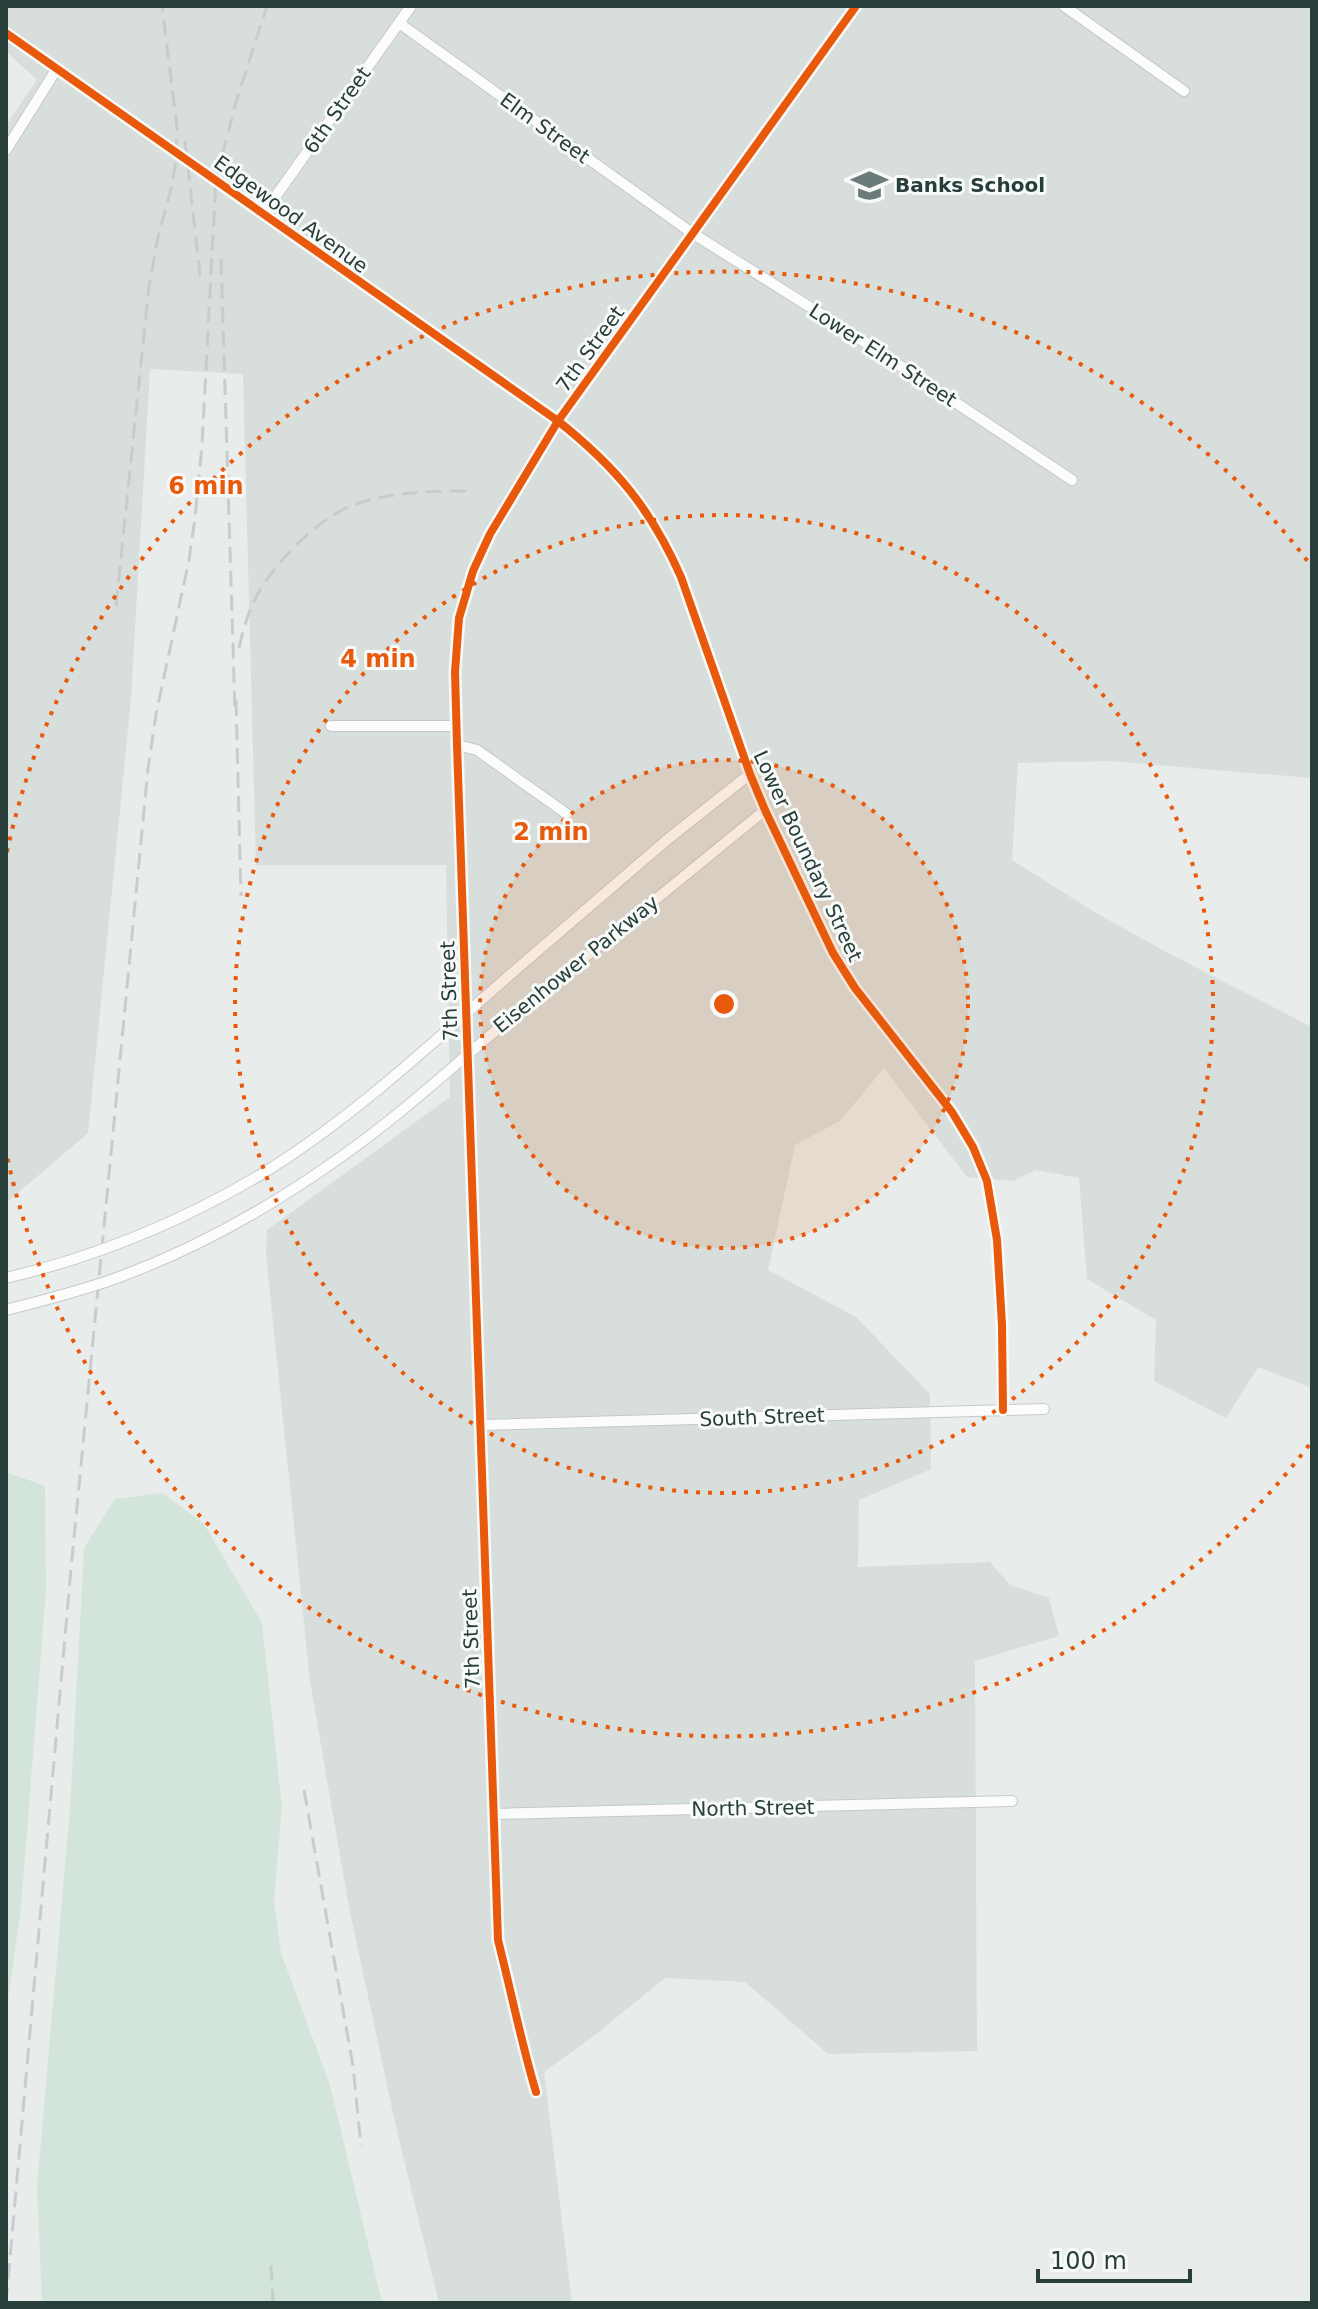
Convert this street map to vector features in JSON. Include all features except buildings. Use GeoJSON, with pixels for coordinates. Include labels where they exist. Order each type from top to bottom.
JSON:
{"type":"FeatureCollection","features":[{"type":"Feature","properties":{"kind":"street","name":"6th Street"},"geometry":{"type":"LineString","coordinates":[[263,214],[411,6]]}},
{"type":"Feature","properties":{"kind":"street","name":"7th Street"},"geometry":{"type":"LineString","coordinates":[[536,2092],[498,1940],[455,640],[465,591],[490,534],[558,421],[856,6]]}},
{"type":"Feature","properties":{"kind":"street"},"geometry":{"type":"LineString","coordinates":[[1064,6],[1184,91]]}},
{"type":"Feature","properties":{"kind":"street","name":"Elm Street"},"geometry":{"type":"LineString","coordinates":[[399,23],[692,233]]}},
{"type":"Feature","properties":{"kind":"street","name":"Edgewood Avenue"},"geometry":{"type":"LineString","coordinates":[[6,33],[558,421]]}},
{"type":"Feature","properties":{"kind":"street"},"geometry":{"type":"LineString","coordinates":[[6,150],[56,70]]}},
{"type":"Feature","properties":{"kind":"street","name":"Lower Elm Street"},"geometry":{"type":"LineString","coordinates":[[692,233],[845,329],[1072,480]]}},
{"type":"Feature","properties":{"kind":"street","name":"Lower Boundary Street"},"geometry":{"type":"LineString","coordinates":[[558,421],[584,442],[637,497],[671,552],[695,612],[728,717],[750,774],[845,974],[952,1112],[973,1147],[987,1181],[997,1240],[1003,1410]]}},
{"type":"Feature","properties":{"kind":"street"},"geometry":{"type":"LineString","coordinates":[[331,726],[456,726]]}},
{"type":"Feature","properties":{"kind":"street"},"geometry":{"type":"LineString","coordinates":[[457,745],[477,750],[567,814]]}},
{"type":"Feature","properties":{"kind":"street","name":"Eisenhower Parkway"},"geometry":{"type":"LineString","coordinates":[[6,1278],[125,1241],[196,1209],[259,1175],[348,1113],[668,839],[750,774]]}},
{"type":"Feature","properties":{"kind":"street","name":"Eisenhower Parkway"},"geometry":{"type":"LineString","coordinates":[[6,1310],[112,1280],[182,1251],[283,1197],[348,1152],[765,810]]}},
{"type":"Feature","properties":{"kind":"street","name":"South Street"},"geometry":{"type":"LineString","coordinates":[[480,1425],[1044,1409]]}},
{"type":"Feature","properties":{"kind":"street","name":"North Street"},"geometry":{"type":"LineString","coordinates":[[493,1814],[1012,1801]]}},
{"type":"Feature","properties":{"kind":"shaded area"},"geometry":{"type":"Polygon","coordinates":[[[6,6],[1312,6],[1312,778],[1110,761],[1018,763],[1012,860],[1166,952],[1312,1027],[1312,1388],[1258,1367],[1226,1418],[1154,1381],[1156,1320],[1087,1279],[1079,1178],[1036,1170],[1013,1181],[967,1177],[884,1068],[840,1121],[795,1145],[768,1270],[856,1317],[930,1394],[931,1469],[859,1500],[858,1567],[990,1562],[1010,1585],[1049,1598],[1059,1636],[975,1661],[977,2051],[828,2054],[745,1982],[665,1978],[544,2072],[572,2303],[439,2303],[395,2123],[348,1902],[310,1681],[266,1255],[267,1230],[450,1097],[446,865],[256,865],[243,374],[150,369],[131,699],[88,1133],[6,1203],[6,125],[37,80],[6,51],[6,6]]]}},
{"type":"Feature","properties":{"kind":"green space"},"geometry":{"type":"Polygon","coordinates":[[[6,1472],[45,1486],[46,1590],[21,1907],[6,2015],[6,1472]]]}},
{"type":"Feature","properties":{"kind":"green space"},"geometry":{"type":"Polygon","coordinates":[[[162,1493],[204,1524],[262,1623],[282,1807],[274,1901],[281,1953],[330,2085],[382,2303],[42,2303],[37,2186],[70,1809],[84,1548],[115,1499],[162,1493]]]}},
{"type":"Feature","properties":{"kind":"railway"},"geometry":{"type":"LineString","coordinates":[[116,606],[149,286],[176,161],[177,127],[162,6]]}},
{"type":"Feature","properties":{"kind":"railway"},"geometry":{"type":"LineString","coordinates":[[6,2303],[71,1569],[148,769],[195,518],[202,445],[216,180],[236,102],[267,6]]}},
{"type":"Feature","properties":{"kind":"railway"},"geometry":{"type":"LineString","coordinates":[[185,141],[201,284]]}},
{"type":"Feature","properties":{"kind":"railway"},"geometry":{"type":"LineString","coordinates":[[221,259],[235,711]]}},
{"type":"Feature","properties":{"kind":"railway"},"geometry":{"type":"LineString","coordinates":[[239,648],[251,608],[265,582],[287,555],[328,519],[356,504],[384,497],[467,491]]}},
{"type":"Feature","properties":{"kind":"railway"},"geometry":{"type":"LineString","coordinates":[[236,700],[241,896]]}},
{"type":"Feature","properties":{"kind":"railway"},"geometry":{"type":"LineString","coordinates":[[304,1790],[353,2066],[361,2146]]}},
{"type":"Feature","properties":{"kind":"railway"},"geometry":{"type":"LineString","coordinates":[[271,2265],[273,2303]]}},
{"type":"Feature","properties":{"kind":"cycle path"},"geometry":{"type":"LineString","coordinates":[[536,2092],[498,1940],[457,745],[455,672],[459,618],[473,571],[490,534],[558,421],[856,6]]}},
{"type":"Feature","properties":{"kind":"cycle path"},"geometry":{"type":"LineString","coordinates":[[6,33],[558,421],[597,455],[644,510],[681,577],[750,774],[833,953],[855,988],[952,1112],[973,1147],[987,1181],[997,1240],[1003,1410]]}},
{"type":"Feature","properties":{"kind":"place","name":"Banks School"},"geometry":{"type":"Point","coordinates":[869,185]}}]}
